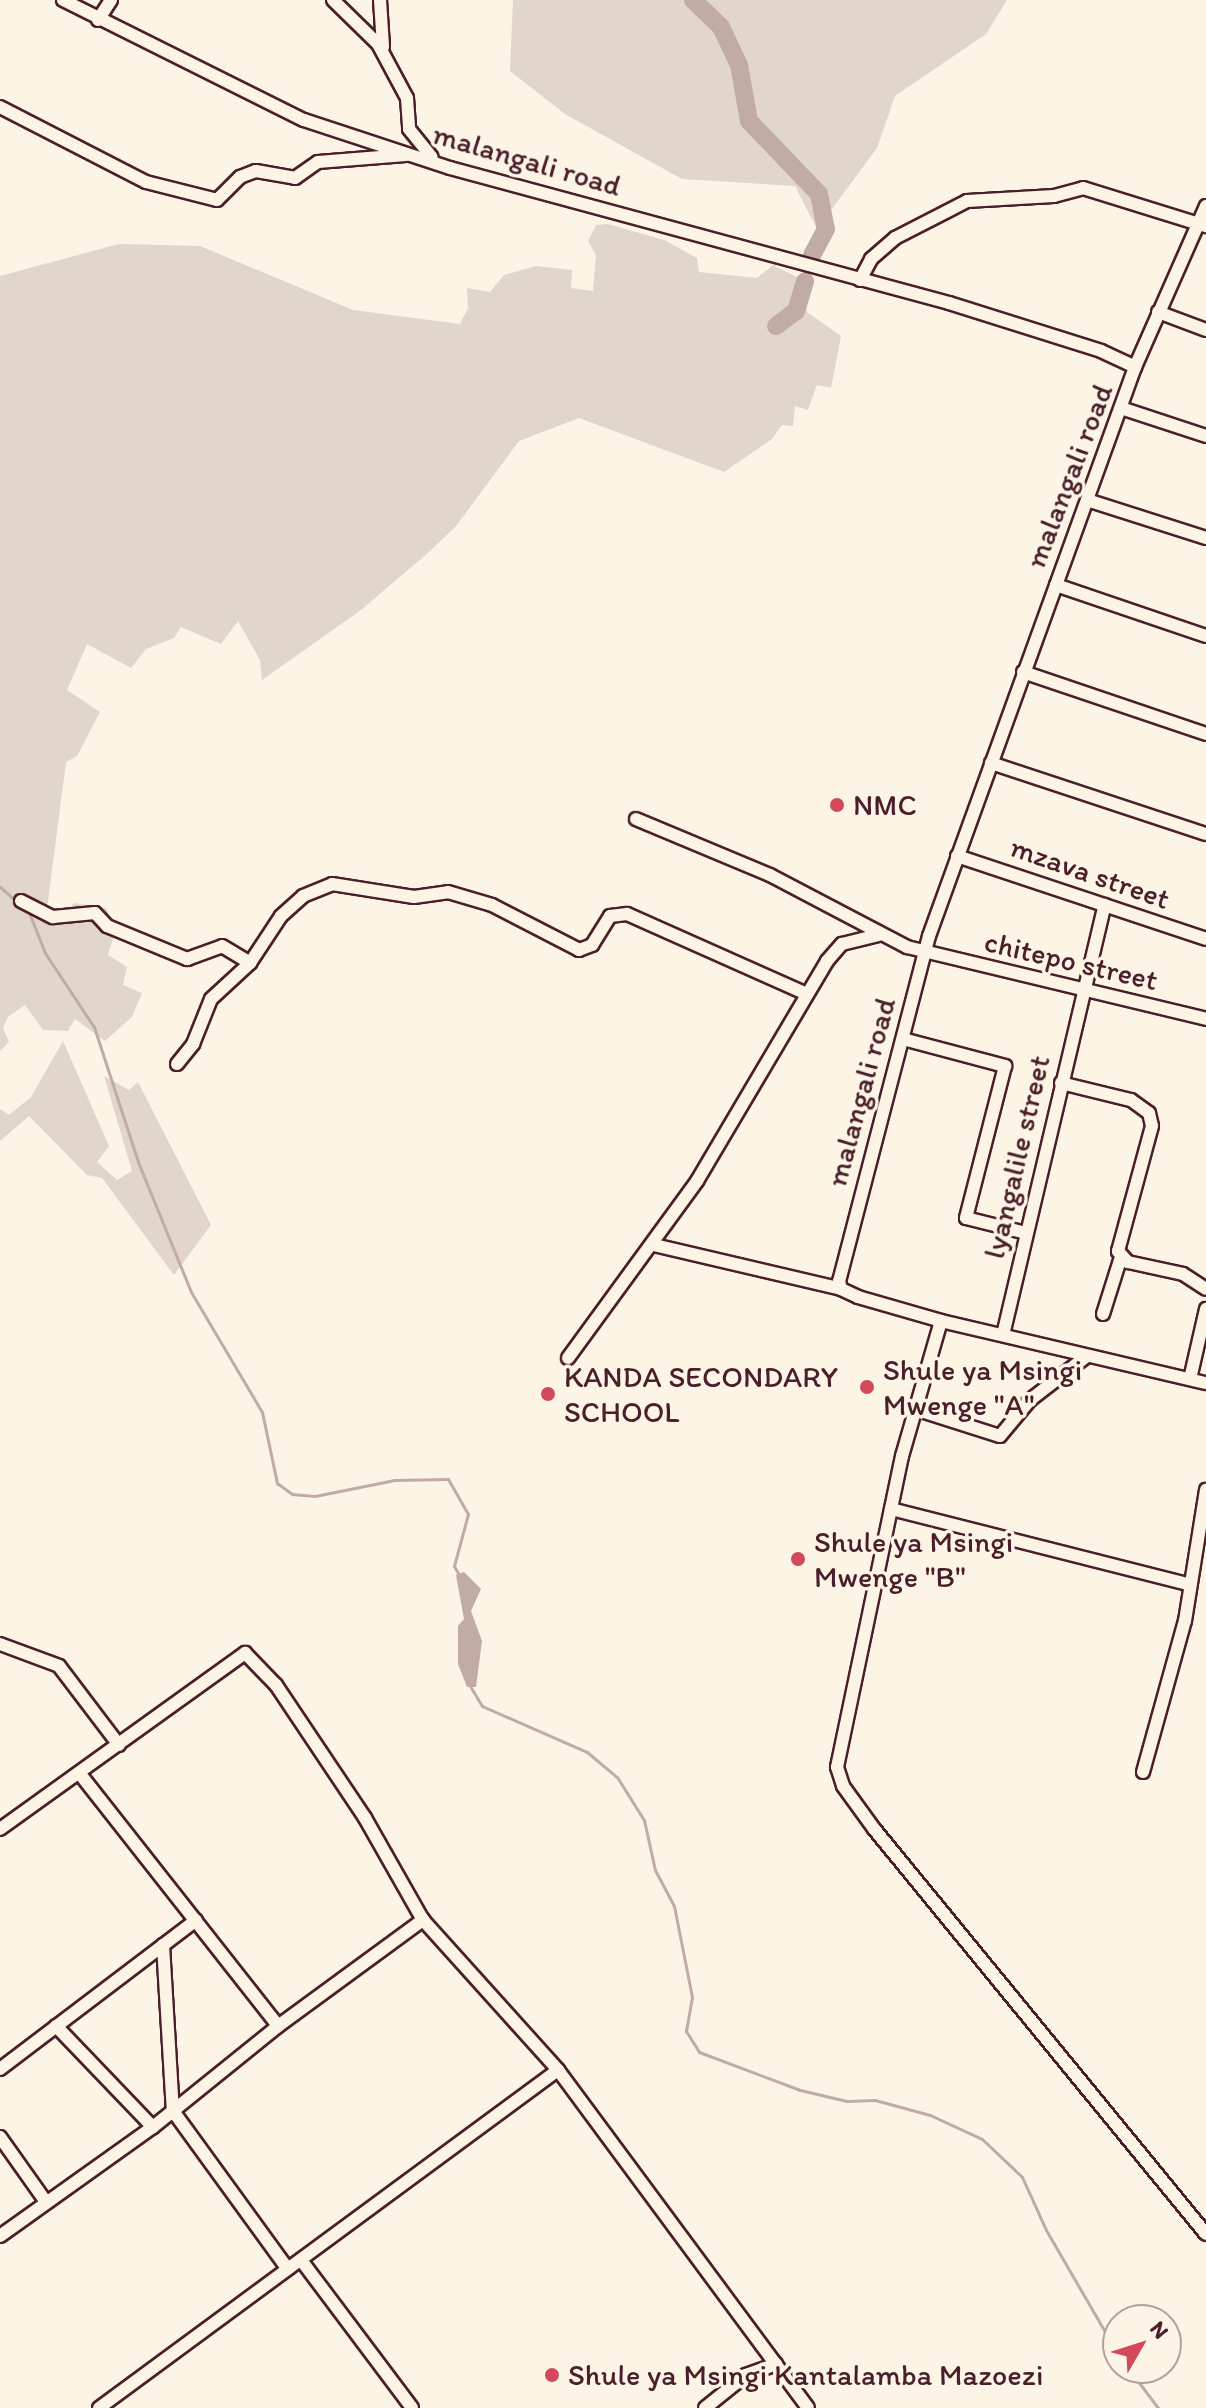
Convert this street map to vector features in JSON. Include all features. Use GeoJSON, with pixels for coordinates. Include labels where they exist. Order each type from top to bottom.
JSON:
{"type":"FeatureCollection","features":[{"type":"Feature","properties":{"kind":"street","name":"malangali road"},"geometry":{"type":"LineString","coordinates":[[63,0],[304,120],[450,168],[1061,337],[1135,367],[1124,409],[1023,672],[925,952],[842,1263],[841,1289]]}},
{"type":"Feature","properties":{"kind":"street"},"geometry":{"type":"LineString","coordinates":[[98,20],[111,0]]}},
{"type":"Feature","properties":{"kind":"street"},"geometry":{"type":"LineString","coordinates":[[333,0],[372,36],[385,58],[407,98],[409,129],[417,145],[450,168]]}},
{"type":"Feature","properties":{"kind":"street"},"geometry":{"type":"LineString","coordinates":[[380,0],[385,58]]}},
{"type":"Feature","properties":{"kind":"street"},"geometry":{"type":"LineString","coordinates":[[0,107],[146,182],[217,200],[240,177],[256,171],[295,178],[318,162],[413,155]]}},
{"type":"Feature","properties":{"kind":"street"},"geometry":{"type":"LineString","coordinates":[[860,280],[871,259],[895,238],[967,201],[1054,196],[1075,187],[1202,224]]}},
{"type":"Feature","properties":{"kind":"street"},"geometry":{"type":"LineString","coordinates":[[1135,367],[1158,312],[1202,224],[1206,206]]}},
{"type":"Feature","properties":{"kind":"street"},"geometry":{"type":"LineString","coordinates":[[1158,312],[1206,330]]}},
{"type":"Feature","properties":{"kind":"street"},"geometry":{"type":"LineString","coordinates":[[1124,409],[1206,436]]}},
{"type":"Feature","properties":{"kind":"street"},"geometry":{"type":"LineString","coordinates":[[1087,500],[1206,538]]}},
{"type":"Feature","properties":{"kind":"street"},"geometry":{"type":"LineString","coordinates":[[1056,585],[1206,636]]}},
{"type":"Feature","properties":{"kind":"street"},"geometry":{"type":"LineString","coordinates":[[1023,672],[1206,734]]}},
{"type":"Feature","properties":{"kind":"street"},"geometry":{"type":"LineString","coordinates":[[991,763],[1206,834]]}},
{"type":"Feature","properties":{"kind":"street","name":"chitepo street"},"geometry":{"type":"LineString","coordinates":[[636,819],[770,875],[879,935],[925,952],[1206,1019]]}},
{"type":"Feature","properties":{"kind":"street","name":"mzava street"},"geometry":{"type":"LineString","coordinates":[[957,856],[1206,939]]}},
{"type":"Feature","properties":{"kind":"street"},"geometry":{"type":"LineString","coordinates":[[177,1064],[193,1044],[211,999],[250,963],[293,903],[332,884],[414,897],[457,894],[492,905],[579,950],[592,945],[610,916],[627,914],[807,994]]}},
{"type":"Feature","properties":{"kind":"street"},"geometry":{"type":"LineString","coordinates":[[21,901],[53,917],[95,913],[107,926],[187,959],[222,946],[250,963]]}},
{"type":"Feature","properties":{"kind":"street","name":"lyangalile street"},"geometry":{"type":"LineString","coordinates":[[1003,1335],[1082,991],[1105,905]]}},
{"type":"Feature","properties":{"kind":"street"},"geometry":{"type":"LineString","coordinates":[[568,1358],[654,1245],[807,994],[842,944],[879,935]]}},
{"type":"Feature","properties":{"kind":"street"},"geometry":{"type":"LineString","coordinates":[[903,1039],[1005,1066],[966,1218],[1026,1233]]}},
{"type":"Feature","properties":{"kind":"street"},"geometry":{"type":"LineString","coordinates":[[1061,1083],[1131,1100],[1149,1113],[1152,1126],[1119,1240],[1121,1257],[1103,1314]]}},
{"type":"Feature","properties":{"kind":"street"},"geometry":{"type":"LineString","coordinates":[[654,1245],[841,1289],[941,1321],[1206,1383]]}},
{"type":"Feature","properties":{"kind":"street"},"geometry":{"type":"LineString","coordinates":[[1121,1257],[1196,1278],[1206,1289]]}},
{"type":"Feature","properties":{"kind":"street"},"geometry":{"type":"LineString","coordinates":[[1190,1379],[1206,1309]]}},
{"type":"Feature","properties":{"kind":"street"},"geometry":{"type":"LineString","coordinates":[[941,1321],[915,1409],[891,1509],[839,1741],[837,1767],[843,1786],[1206,2234]]}},
{"type":"Feature","properties":{"kind":"street"},"geometry":{"type":"LineString","coordinates":[[915,1409],[1000,1436],[1030,1400],[1087,1356]]}},
{"type":"Feature","properties":{"kind":"street"},"geometry":{"type":"LineString","coordinates":[[1143,1772],[1185,1621],[1188,1584],[1206,1490]]}},
{"type":"Feature","properties":{"kind":"street"},"geometry":{"type":"LineString","coordinates":[[891,1509],[1188,1584]]}},
{"type":"Feature","properties":{"kind":"street"},"geometry":{"type":"LineString","coordinates":[[0,1644],[59,1666],[119,1745]]}},
{"type":"Feature","properties":{"kind":"street"},"geometry":{"type":"LineString","coordinates":[[0,1829],[245,1653],[276,1685],[365,1818],[423,1920],[558,2070],[808,2408]]}},
{"type":"Feature","properties":{"kind":"street"},"geometry":{"type":"LineString","coordinates":[[80,1774],[278,2026]]}},
{"type":"Feature","properties":{"kind":"street"},"geometry":{"type":"LineString","coordinates":[[0,2069],[196,1920]]}},
{"type":"Feature","properties":{"kind":"street"},"geometry":{"type":"LineString","coordinates":[[0,2236],[153,2127],[278,2026],[423,1920]]}},
{"type":"Feature","properties":{"kind":"street"},"geometry":{"type":"LineString","coordinates":[[163,1945],[173,2111],[288,2269]]}},
{"type":"Feature","properties":{"kind":"street"},"geometry":{"type":"LineString","coordinates":[[56,2026],[153,2127]]}},
{"type":"Feature","properties":{"kind":"street"},"geometry":{"type":"LineString","coordinates":[[106,2406],[558,2070]]}},
{"type":"Feature","properties":{"kind":"street"},"geometry":{"type":"LineString","coordinates":[[0,2137],[46,2202]]}},
{"type":"Feature","properties":{"kind":"street"},"geometry":{"type":"LineString","coordinates":[[301,2260],[412,2408]]}},
{"type":"Feature","properties":{"kind":"street"},"geometry":{"type":"LineString","coordinates":[[705,2408],[746,2375],[764,2349]]}},
{"type":"Feature","properties":{"kind":"street"},"geometry":{"type":"LineString","coordinates":[[746,2375],[776,2364]]}},
{"type":"Feature","properties":{"kind":"shaded area"},"geometry":{"type":"Polygon","coordinates":[[[513,0],[1007,0],[986,34],[895,96],[877,148],[817,229],[795,186],[682,179],[565,114],[510,71],[513,0]]]}},
{"type":"Feature","properties":{"kind":"shaded area"},"geometry":{"type":"Polygon","coordinates":[[[608,224],[664,240],[697,258],[699,272],[757,278],[773,265],[805,281],[807,312],[841,336],[831,388],[817,385],[808,410],[795,406],[793,426],[782,425],[772,439],[724,472],[579,418],[519,441],[456,526],[429,552],[361,610],[262,680],[260,660],[238,621],[221,644],[181,627],[174,638],[146,649],[131,668],[87,644],[67,690],[100,712],[77,756],[66,762],[47,909],[65,914],[74,903],[106,908],[116,928],[108,955],[127,967],[123,985],[142,993],[132,1017],[105,1041],[75,1019],[68,1031],[43,1030],[25,1005],[8,1017],[3,1028],[9,1042],[0,1051],[0,276],[119,244],[200,246],[353,310],[460,324],[468,308],[467,288],[490,292],[504,275],[536,266],[572,270],[571,288],[593,291],[596,255],[588,241],[596,225],[608,224]]]}},
{"type":"Feature","properties":{"kind":"shaded area"},"geometry":{"type":"Polygon","coordinates":[[[63,1041],[109,1146],[97,1162],[117,1180],[132,1171],[104,1076],[129,1090],[138,1082],[211,1225],[174,1275],[102,1178],[87,1175],[29,1116],[0,1141],[0,1109],[9,1115],[31,1097],[63,1041]]]}},
{"type":"Feature","properties":{"kind":"shaded area"},"geometry":{"type":"Polygon","coordinates":[[[464,1572],[481,1589],[471,1611],[482,1641],[476,1687],[467,1687],[458,1664],[458,1626],[464,1619],[456,1575],[464,1572]]]}},
{"type":"Feature","properties":{"kind":"waterway"},"geometry":{"type":"LineString","coordinates":[[693,0],[721,27],[739,65],[749,121],[819,194],[826,229],[812,255]]}},
{"type":"Feature","properties":{"kind":"waterway"},"geometry":{"type":"LineString","coordinates":[[776,326],[796,311],[805,281]]}},
{"type":"Feature","properties":{"kind":"waterway"},"geometry":{"type":"LineString","coordinates":[[0,887],[16,901]]}},
{"type":"Feature","properties":{"kind":"waterway"},"geometry":{"type":"LineString","coordinates":[[28,910],[45,953],[94,1027],[138,1162],[191,1292],[262,1412],[277,1483],[292,1494],[315,1496],[394,1480],[448,1479],[468,1514],[454,1566],[460,1577]]}},
{"type":"Feature","properties":{"kind":"waterway"},"geometry":{"type":"LineString","coordinates":[[470,1686],[482,1706],[587,1752],[617,1777],[644,1820],[655,1870],[674,1906],[692,1997],[686,2031],[699,2052],[800,2090],[847,2101],[875,2100],[930,2115],[982,2139],[1022,2177],[1046,2230],[1102,2326]]}},
{"type":"Feature","properties":{"kind":"waterway"},"geometry":{"type":"LineString","coordinates":[[1140,2384],[1158,2408]]}},
{"type":"Feature","properties":{"kind":"place","name":"NMC"},"geometry":{"type":"Point","coordinates":[837,805]}},
{"type":"Feature","properties":{"kind":"place","name":"Shule ya Msingi Mwenge \"A\""},"geometry":{"type":"Point","coordinates":[867,1387]}},
{"type":"Feature","properties":{"kind":"place","name":"KANDA SECONDARY SCHOOL"},"geometry":{"type":"Point","coordinates":[548,1394]}},
{"type":"Feature","properties":{"kind":"place","name":"Shule ya Msingi Mwenge \"B\""},"geometry":{"type":"Point","coordinates":[798,1559]}},
{"type":"Feature","properties":{"kind":"place","name":"Shule ya Msingi Kantalamba Mazoezi"},"geometry":{"type":"Point","coordinates":[552,2375]}}]}
